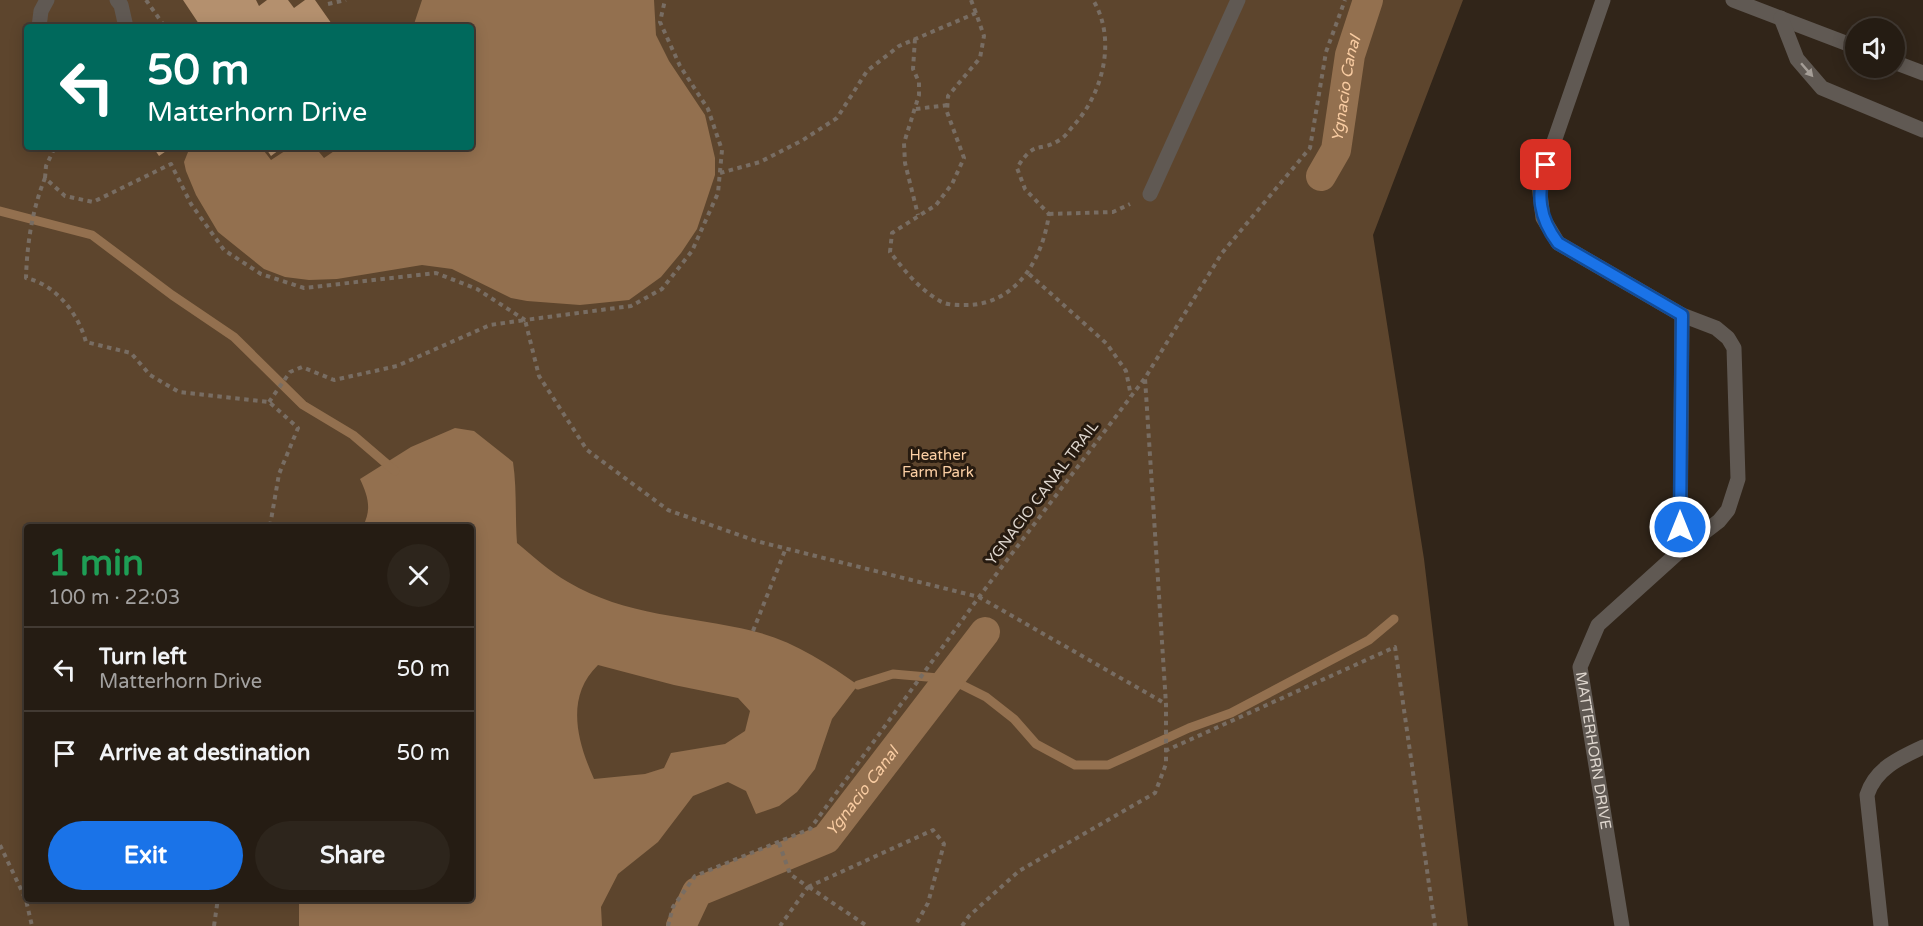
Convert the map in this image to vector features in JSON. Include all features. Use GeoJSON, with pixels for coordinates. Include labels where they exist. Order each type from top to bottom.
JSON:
{"type":"FeatureCollection","features":[{"type":"Feature","properties":{"kind":"street"},"geometry":{"type":"LineString","coordinates":[[39,24],[41,11],[47,0]]}},
{"type":"Feature","properties":{"kind":"street"},"geometry":{"type":"LineString","coordinates":[[117,0],[126,24]]}},
{"type":"Feature","properties":{"kind":"street"},"geometry":{"type":"LineString","coordinates":[[1150,194],[1238,0]]}},
{"type":"Feature","properties":{"kind":"street","name":"MATTERHORN DRIVE"},"geometry":{"type":"LineString","coordinates":[[1603,0],[1539,185],[1539,201],[1550,232],[1558,243],[1682,315],[1716,328],[1728,338],[1734,348],[1738,479],[1734,497],[1724,516],[1680,551],[1598,625],[1580,667],[1622,926]]}},
{"type":"Feature","properties":{"kind":"street"},"geometry":{"type":"LineString","coordinates":[[1732,0],[1845,43]]}},
{"type":"Feature","properties":{"kind":"street"},"geometry":{"type":"LineString","coordinates":[[1781,18],[1797,59],[1822,88],[1923,130]]}},
{"type":"Feature","properties":{"kind":"street"},"geometry":{"type":"LineString","coordinates":[[1905,66],[1923,73]]}},
{"type":"Feature","properties":{"kind":"street"},"geometry":{"type":"LineString","coordinates":[[1680,551],[1682,315]]}},
{"type":"Feature","properties":{"kind":"street"},"geometry":{"type":"LineString","coordinates":[[1881,926],[1867,795],[1870,784],[1896,759],[1923,747]]}},
{"type":"Feature","properties":{"kind":"path"},"geometry":{"type":"LineString","coordinates":[[146,0],[163,24]]}},
{"type":"Feature","properties":{"kind":"path"},"geometry":{"type":"LineString","coordinates":[[328,4],[346,0]]}},
{"type":"Feature","properties":{"kind":"path"},"geometry":{"type":"LineString","coordinates":[[270,402],[290,372],[302,367],[334,380],[397,366],[490,325],[631,306],[662,289],[692,250],[718,193],[722,150],[708,109],[680,66],[660,22],[665,0]]}},
{"type":"Feature","properties":{"kind":"path"},"geometry":{"type":"LineString","coordinates":[[971,0],[984,36],[980,58],[948,96],[947,112],[964,158],[952,184],[936,205],[892,233],[890,252],[908,274],[942,303],[962,305],[986,303],[1002,296],[1029,274],[1046,233],[1049,214]]}},
{"type":"Feature","properties":{"kind":"path"},"geometry":{"type":"LineString","coordinates":[[1094,0],[1100,10],[1105,54],[1103,70],[1094,96],[1081,117],[1061,139],[1028,151],[1017,168],[1025,189],[1049,214],[1113,212],[1150,194]]}},
{"type":"Feature","properties":{"kind":"path","name":"YGNACIO CANAL TRAIL"},"geometry":{"type":"LineString","coordinates":[[668,926],[672,907],[695,876],[810,829],[946,641],[1145,378],[1222,253],[1310,148],[1326,52],[1345,0]]}},
{"type":"Feature","properties":{"kind":"path"},"geometry":{"type":"LineString","coordinates":[[720,173],[760,162],[802,140],[837,118],[867,71],[899,46],[976,13]]}},
{"type":"Feature","properties":{"kind":"path"},"geometry":{"type":"LineString","coordinates":[[915,39],[913,69],[919,82],[916,109],[904,143],[905,163],[918,215]]}},
{"type":"Feature","properties":{"kind":"path"},"geometry":{"type":"LineString","coordinates":[[916,109],[948,105]]}},
{"type":"Feature","properties":{"kind":"path"},"geometry":{"type":"LineString","coordinates":[[54,150],[36,198],[27,251],[26,278],[34,280],[65,301],[81,323],[86,342],[132,353],[150,375],[179,392],[270,402],[298,428],[279,474],[270,524]]}},
{"type":"Feature","properties":{"kind":"path"},"geometry":{"type":"LineString","coordinates":[[45,178],[65,196],[93,202],[171,164],[191,204],[224,250],[261,274],[304,288],[436,273],[477,289],[525,320],[539,376],[588,450],[668,510],[756,541],[979,597],[1166,704]]}},
{"type":"Feature","properties":{"kind":"path"},"geometry":{"type":"LineString","coordinates":[[1029,274],[1107,344],[1126,371],[1131,396]]}},
{"type":"Feature","properties":{"kind":"path"},"geometry":{"type":"LineString","coordinates":[[962,926],[969,916],[1019,871],[1155,793],[1166,764],[1164,727],[1166,704],[1145,378]]}},
{"type":"Feature","properties":{"kind":"path"},"geometry":{"type":"LineString","coordinates":[[753,631],[786,548]]}},
{"type":"Feature","properties":{"kind":"path"},"geometry":{"type":"LineString","coordinates":[[1166,751],[1395,648],[1435,926]]}},
{"type":"Feature","properties":{"kind":"path"},"geometry":{"type":"LineString","coordinates":[[780,926],[808,887],[933,830],[944,844],[928,903],[915,926]]}},
{"type":"Feature","properties":{"kind":"path"},"geometry":{"type":"LineString","coordinates":[[779,843],[790,874],[867,926]]}},
{"type":"Feature","properties":{"kind":"path"},"geometry":{"type":"LineString","coordinates":[[0,845],[24,890]]}},
{"type":"Feature","properties":{"kind":"path"},"geometry":{"type":"LineString","coordinates":[[29,902],[32,926]]}},
{"type":"Feature","properties":{"kind":"path"},"geometry":{"type":"LineString","coordinates":[[214,926],[218,902]]}},
{"type":"Feature","properties":{"kind":"green space","name":"Heather Farm Park"},"geometry":{"type":"Polygon","coordinates":[[[0,0],[1463,0],[1373,235],[1424,559],[1468,926],[0,926],[0,0]]]}},
{"type":"Feature","properties":{"kind":"shaded area"},"geometry":{"type":"Polygon","coordinates":[[[422,0],[654,0],[656,35],[669,61],[705,115],[715,158],[715,175],[697,229],[661,277],[629,300],[580,305],[511,298],[452,269],[422,265],[337,279],[309,280],[285,277],[264,269],[218,232],[196,195],[186,171],[184,162],[189,150],[263,150],[271,160],[286,150],[317,150],[324,158],[336,150],[474,150],[474,24],[414,24],[422,0]]]}},
{"type":"Feature","properties":{"kind":"shaded area"},"geometry":{"type":"Polygon","coordinates":[[[455,428],[474,431],[513,462],[517,543],[548,569],[568,582],[612,602],[658,614],[753,631],[781,640],[808,653],[858,685],[832,719],[815,769],[797,792],[779,806],[756,814],[746,791],[728,782],[693,796],[658,842],[618,874],[601,907],[602,926],[299,926],[299,902],[474,902],[474,524],[364,524],[368,503],[360,479],[411,447],[455,428]],[[598,665],[581,691],[577,720],[583,750],[594,779],[645,774],[664,768],[671,753],[725,744],[745,731],[750,711],[738,698],[674,685],[598,665]]]}},
{"type":"Feature","properties":{"kind":"building"},"geometry":{"type":"Polygon","coordinates":[[[183,0],[256,0],[259,6],[267,0],[288,0],[294,8],[305,0],[315,0],[332,24],[199,24],[183,0]]]}},
{"type":"Feature","properties":{"kind":"building"},"geometry":{"type":"Polygon","coordinates":[[[155,150],[168,150],[159,156],[155,150]]]}},
{"type":"Feature","properties":{"kind":"building"},"geometry":{"type":"Polygon","coordinates":[[[267,150],[279,150],[271,156],[267,150]]]}},
{"type":"Feature","properties":{"kind":"waterway","name":"Ygnacio Canal"},"geometry":{"type":"LineString","coordinates":[[1321,176],[1336,150],[1350,55],[1368,0]]}},
{"type":"Feature","properties":{"kind":"waterway"},"geometry":{"type":"LineString","coordinates":[[0,211],[92,235],[172,295],[234,337],[303,405],[353,435],[395,471]]}},
{"type":"Feature","properties":{"kind":"waterway"},"geometry":{"type":"LineString","coordinates":[[858,685],[893,674],[950,679],[986,697],[1014,719],[1036,744],[1075,765],[1108,765],[1189,728],[1231,713],[1369,640],[1394,619]]}},
{"type":"Feature","properties":{"kind":"waterway","name":"Ygnacio Canal"},"geometry":{"type":"LineString","coordinates":[[681,926],[697,892],[826,839],[985,632]]}},
{"type":"Feature","properties":{"kind":"route"},"geometry":{"type":"LineString","coordinates":[[1546,165],[1539,185],[1539,201],[1550,232],[1558,243],[1682,315],[1680,527]]}}]}
